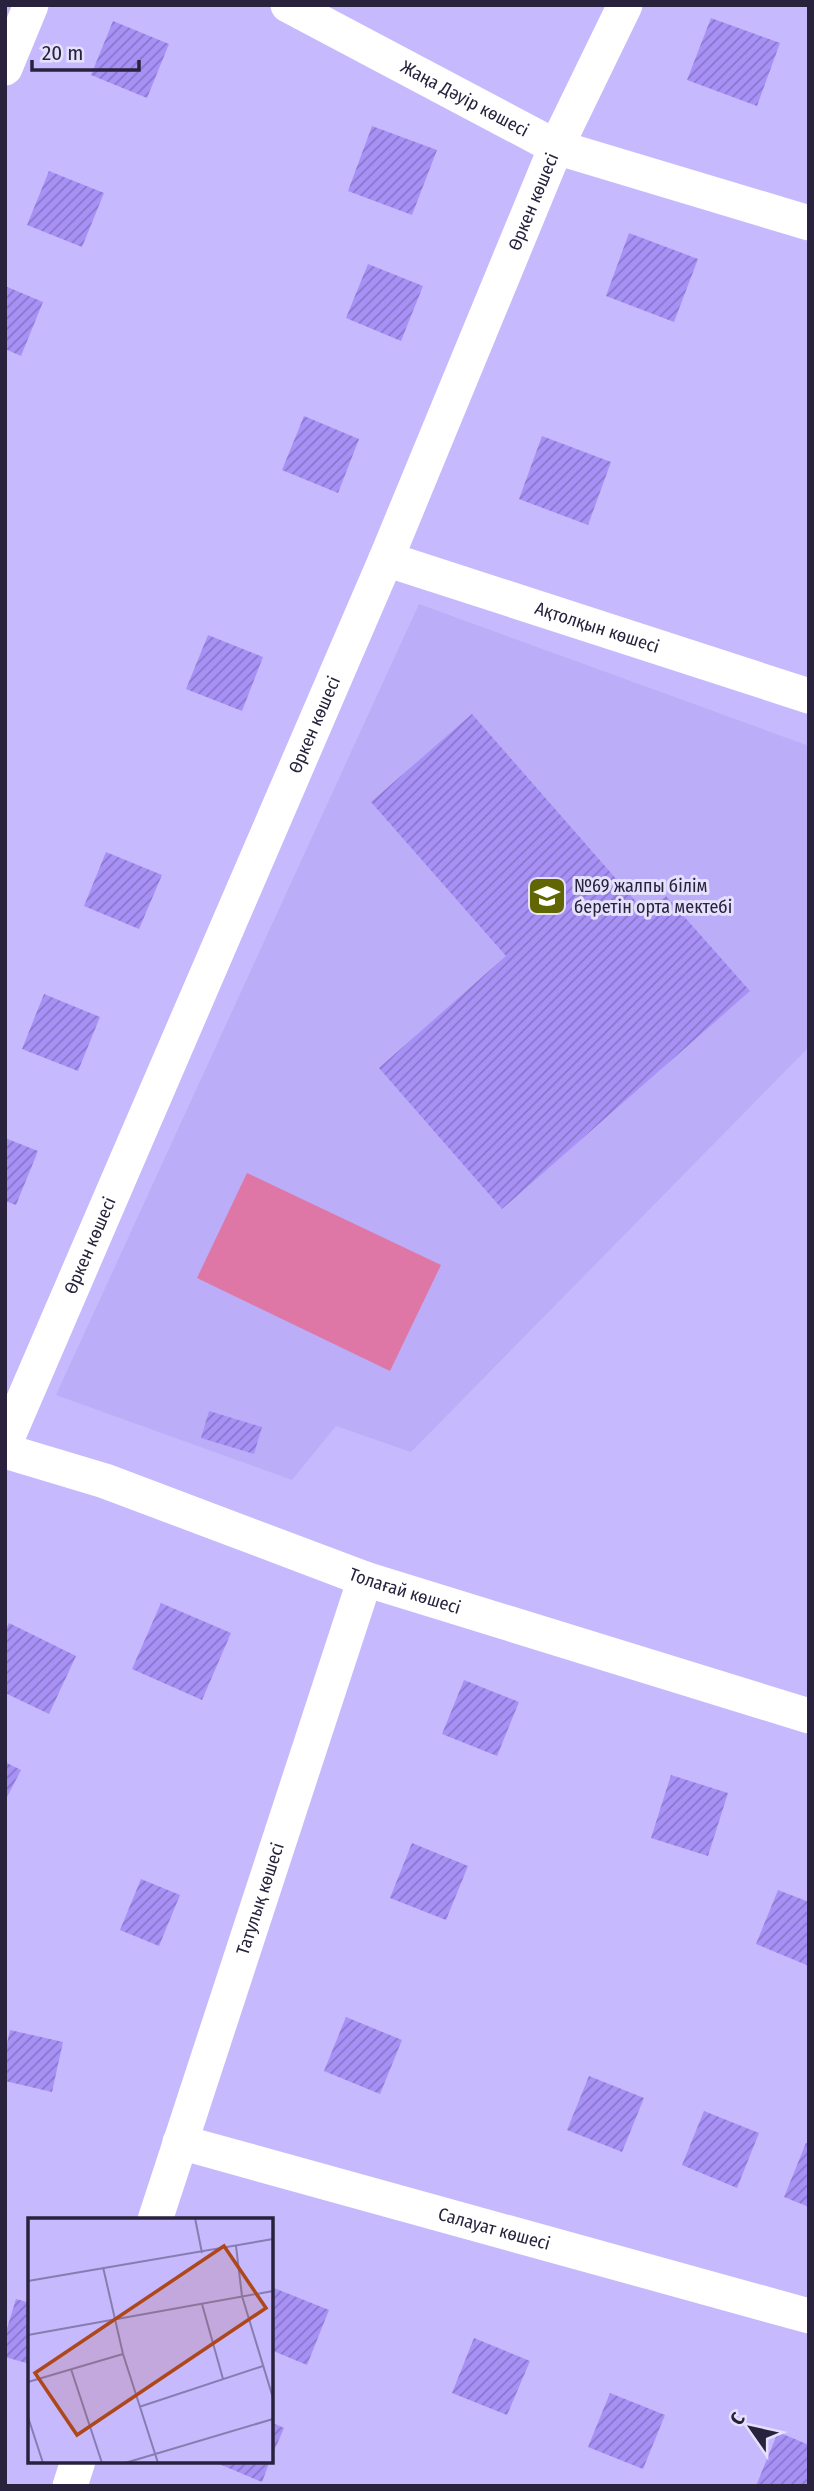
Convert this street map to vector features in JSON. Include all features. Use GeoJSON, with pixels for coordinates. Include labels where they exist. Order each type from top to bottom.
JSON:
{"type":"FeatureCollection","features":[{"type":"Feature","properties":{"kind":"street"},"geometry":{"type":"LineString","coordinates":[[5,68],[31,5]]}},
{"type":"Feature","properties":{"kind":"street","name":"Жаңа Дәуір көшесі"},"geometry":{"type":"LineString","coordinates":[[288,5],[556,147],[809,223]]}},
{"type":"Feature","properties":{"kind":"street","name":"Өркен көшесі"},"geometry":{"type":"LineString","coordinates":[[5,1443],[386,559],[556,147],[625,5]]}},
{"type":"Feature","properties":{"kind":"street","name":"Ақтолқын көшесі"},"geometry":{"type":"LineString","coordinates":[[386,559],[809,696]]}},
{"type":"Feature","properties":{"kind":"street","name":"Толағай көшесі"},"geometry":{"type":"LineString","coordinates":[[5,1451],[105,1480],[365,1579],[809,1716]]}},
{"type":"Feature","properties":{"kind":"street","name":"Татулық көшесі"},"geometry":{"type":"LineString","coordinates":[[156,2218],[365,1579]]}},
{"type":"Feature","properties":{"kind":"street","name":"Салауат көшесі"},"geometry":{"type":"LineString","coordinates":[[180,2142],[809,2316]]}},
{"type":"Feature","properties":{"kind":"street"},"geometry":{"type":"LineString","coordinates":[[70,2486],[77,2463]]}},
{"type":"Feature","properties":{"kind":"shaded area","name":"№69 жалпы білім беретін орта мектебі"},"geometry":{"type":"Polygon","coordinates":[[[419,604],[809,746],[809,1047],[411,1452],[336,1426],[292,1480],[56,1395],[419,604]]]}},
{"type":"Feature","properties":{"kind":"shaded area"},"geometry":{"type":"Polygon","coordinates":[[[247,1173],[441,1265],[390,1371],[197,1278],[247,1173]]]}},
{"type":"Feature","properties":{"kind":"building"},"geometry":{"type":"Polygon","coordinates":[[[711,18],[780,43],[757,106],[687,80],[711,18]]]}},
{"type":"Feature","properties":{"kind":"building"},"geometry":{"type":"Polygon","coordinates":[[[113,21],[169,44],[147,98],[91,75],[113,21]]]}},
{"type":"Feature","properties":{"kind":"building"},"geometry":{"type":"Polygon","coordinates":[[[372,126],[437,150],[412,215],[348,191],[372,126]]]}},
{"type":"Feature","properties":{"kind":"building"},"geometry":{"type":"Polygon","coordinates":[[[49,171],[104,193],[82,247],[27,225],[49,171]]]}},
{"type":"Feature","properties":{"kind":"building"},"geometry":{"type":"Polygon","coordinates":[[[629,233],[698,259],[674,322],[606,296],[629,233]]]}},
{"type":"Feature","properties":{"kind":"building"},"geometry":{"type":"Polygon","coordinates":[[[368,264],[423,286],[401,341],[346,318],[368,264]]]}},
{"type":"Feature","properties":{"kind":"building"},"geometry":{"type":"Polygon","coordinates":[[[5,286],[43,302],[21,356],[5,349],[5,286]]]}},
{"type":"Feature","properties":{"kind":"building"},"geometry":{"type":"Polygon","coordinates":[[[304,416],[359,439],[338,493],[282,470],[304,416]]]}},
{"type":"Feature","properties":{"kind":"building"},"geometry":{"type":"Polygon","coordinates":[[[542,436],[611,462],[588,525],[519,499],[542,436]]]}},
{"type":"Feature","properties":{"kind":"building"},"geometry":{"type":"Polygon","coordinates":[[[208,635],[263,657],[242,711],[186,689],[208,635]]]}},
{"type":"Feature","properties":{"kind":"building"},"geometry":{"type":"Polygon","coordinates":[[[472,714],[646,913],[666,896],[750,991],[502,1209],[379,1068],[506,956],[371,802],[472,714]]]}},
{"type":"Feature","properties":{"kind":"building"},"geometry":{"type":"Polygon","coordinates":[[[106,852],[162,875],[139,929],[84,906],[106,852]]]}},
{"type":"Feature","properties":{"kind":"building"},"geometry":{"type":"Polygon","coordinates":[[[44,994],[100,1017],[78,1071],[22,1049],[44,994]]]}},
{"type":"Feature","properties":{"kind":"building"},"geometry":{"type":"Polygon","coordinates":[[[5,1138],[38,1151],[16,1205],[5,1201],[5,1138]]]}},
{"type":"Feature","properties":{"kind":"building"},"geometry":{"type":"Polygon","coordinates":[[[209,1411],[262,1427],[254,1454],[201,1438],[209,1411]]]}},
{"type":"Feature","properties":{"kind":"building"},"geometry":{"type":"Polygon","coordinates":[[[161,1603],[231,1633],[202,1700],[132,1669],[161,1603]]]}},
{"type":"Feature","properties":{"kind":"building"},"geometry":{"type":"Polygon","coordinates":[[[9,1623],[76,1656],[49,1714],[5,1693],[5,1631],[9,1623]]]}},
{"type":"Feature","properties":{"kind":"building"},"geometry":{"type":"Polygon","coordinates":[[[464,1680],[519,1702],[497,1756],[442,1734],[464,1680]]]}},
{"type":"Feature","properties":{"kind":"building"},"geometry":{"type":"Polygon","coordinates":[[[5,1762],[21,1770],[5,1801],[5,1762]]]}},
{"type":"Feature","properties":{"kind":"building"},"geometry":{"type":"Polygon","coordinates":[[[671,1775],[728,1793],[708,1856],[651,1838],[671,1775]]]}},
{"type":"Feature","properties":{"kind":"building"},"geometry":{"type":"Polygon","coordinates":[[[412,1843],[468,1866],[446,1920],[390,1898],[412,1843]]]}},
{"type":"Feature","properties":{"kind":"building"},"geometry":{"type":"Polygon","coordinates":[[[141,1879],[180,1895],[159,1946],[120,1930],[141,1879]]]}},
{"type":"Feature","properties":{"kind":"building"},"geometry":{"type":"Polygon","coordinates":[[[778,1890],[809,1902],[809,1966],[756,1944],[778,1890]]]}},
{"type":"Feature","properties":{"kind":"building"},"geometry":{"type":"Polygon","coordinates":[[[346,2017],[402,2040],[380,2094],[324,2071],[346,2017]]]}},
{"type":"Feature","properties":{"kind":"building"},"geometry":{"type":"Polygon","coordinates":[[[10,2030],[63,2042],[52,2092],[5,2081],[5,2052],[10,2030]]]}},
{"type":"Feature","properties":{"kind":"building"},"geometry":{"type":"Polygon","coordinates":[[[589,2076],[644,2098],[622,2152],[567,2130],[589,2076]]]}},
{"type":"Feature","properties":{"kind":"building"},"geometry":{"type":"Polygon","coordinates":[[[704,2111],[759,2133],[737,2188],[682,2165],[704,2111]]]}},
{"type":"Feature","properties":{"kind":"building"},"geometry":{"type":"Polygon","coordinates":[[[806,2143],[809,2144],[809,2207],[784,2197],[806,2143]]]}},
{"type":"Feature","properties":{"kind":"building"},"geometry":{"type":"Polygon","coordinates":[[[274,2288],[329,2310],[307,2365],[273,2351],[274,2288]]]}},
{"type":"Feature","properties":{"kind":"building"},"geometry":{"type":"Polygon","coordinates":[[[16,2299],[28,2302],[28,2363],[5,2357],[5,2335],[16,2299]]]}},
{"type":"Feature","properties":{"kind":"building"},"geometry":{"type":"Polygon","coordinates":[[[474,2338],[530,2361],[507,2415],[452,2393],[474,2338]]]}},
{"type":"Feature","properties":{"kind":"building"},"geometry":{"type":"Polygon","coordinates":[[[610,2393],[665,2415],[643,2469],[588,2447],[610,2393]]]}},
{"type":"Feature","properties":{"kind":"building"},"geometry":{"type":"Polygon","coordinates":[[[273,2423],[284,2428],[273,2453],[273,2423]]]}},
{"type":"Feature","properties":{"kind":"building"},"geometry":{"type":"Polygon","coordinates":[[[778,2432],[809,2445],[809,2486],[756,2486],[778,2432]]]}},
{"type":"Feature","properties":{"kind":"building"},"geometry":{"type":"Polygon","coordinates":[[[217,2463],[269,2463],[262,2482],[217,2463]]]}},
{"type":"Feature","properties":{"kind":"place","name":"№69 жалпы білім беретін орта мектебі"},"geometry":{"type":"Point","coordinates":[547,896]}}]}
